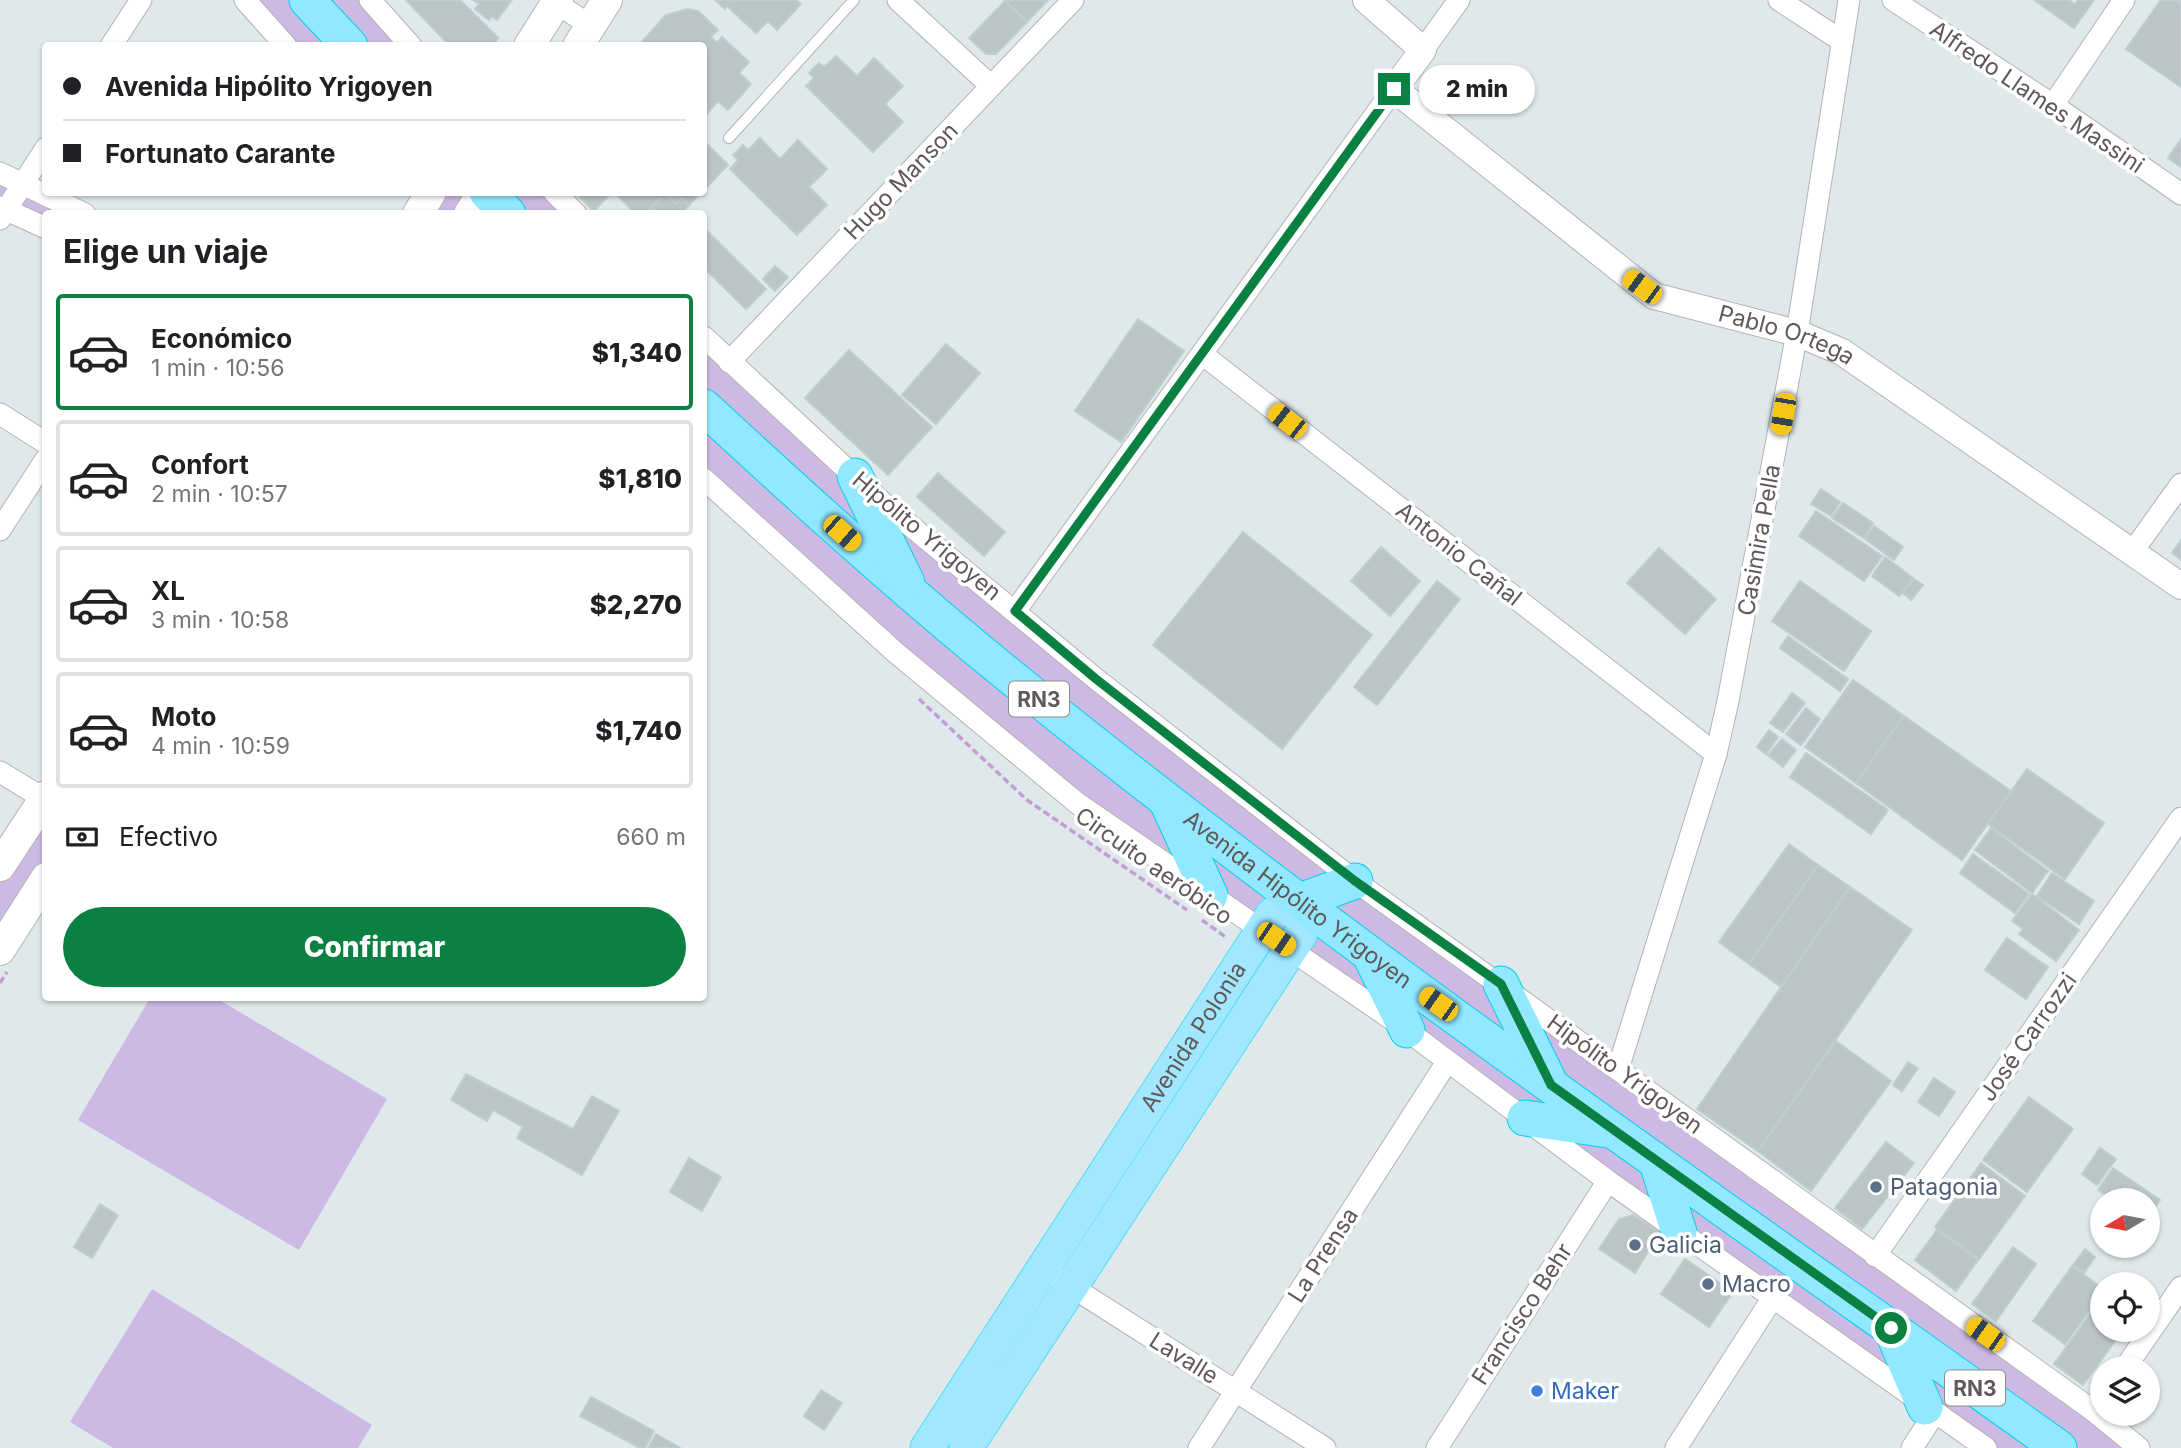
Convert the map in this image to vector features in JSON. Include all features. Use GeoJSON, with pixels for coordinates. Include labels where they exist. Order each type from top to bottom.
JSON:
{"type":"FeatureCollection","features":[{"type":"Feature","properties":{"kind":"highway"},"geometry":{"type":"LineString","coordinates":[[305,0],[320,42]]}},
{"type":"Feature","properties":{"kind":"highway"},"geometry":{"type":"LineString","coordinates":[[305,0],[346,42]]}},
{"type":"Feature","properties":{"kind":"highway"},"geometry":{"type":"LineString","coordinates":[[489,196],[504,210]]}},
{"type":"Feature","properties":{"kind":"highway","name":"Avenida Hipólito Yrigoyen"},"geometry":{"type":"LineString","coordinates":[[707,410],[913,595],[1166,800],[1370,956],[2059,1448]]}},
{"type":"Feature","properties":{"kind":"highway"},"geometry":{"type":"LineString","coordinates":[[855,476],[913,595]]}},
{"type":"Feature","properties":{"kind":"highway"},"geometry":{"type":"LineString","coordinates":[[1166,800],[1210,895]]}},
{"type":"Feature","properties":{"kind":"highway"},"geometry":{"type":"LineString","coordinates":[[1300,901],[1355,881]]}},
{"type":"Feature","properties":{"kind":"highway"},"geometry":{"type":"LineString","coordinates":[[1370,956],[1407,1030]]}},
{"type":"Feature","properties":{"kind":"highway"},"geometry":{"type":"LineString","coordinates":[[1501,984],[1551,1085]]}},
{"type":"Feature","properties":{"kind":"highway"},"geometry":{"type":"LineString","coordinates":[[1525,1118],[1615,1131]]}},
{"type":"Feature","properties":{"kind":"highway"},"geometry":{"type":"LineString","coordinates":[[1657,1163],[1679,1232]]}},
{"type":"Feature","properties":{"kind":"highway"},"geometry":{"type":"LineString","coordinates":[[1891,1328],[1929,1410]]}},
{"type":"Feature","properties":{"kind":"main road"},"geometry":{"type":"LineString","coordinates":[[584,36],[607,0]]}},
{"type":"Feature","properties":{"kind":"main road"},"geometry":{"type":"LineString","coordinates":[[531,42],[557,1]]}},
{"type":"Feature","properties":{"kind":"main road"},"geometry":{"type":"LineString","coordinates":[[0,866],[11,834],[42,801]]}},
{"type":"Feature","properties":{"kind":"main road"},"geometry":{"type":"LineString","coordinates":[[0,950],[42,884]]}},
{"type":"Feature","properties":{"kind":"main road","name":"Avenida Polonia"},"geometry":{"type":"LineString","coordinates":[[927,1448],[1056,1277],[1290,949],[1304,928],[1300,901],[1276,910],[1262,930],[1056,1277],[966,1448]]}},
{"type":"Feature","properties":{"kind":"street"},"geometry":{"type":"LineString","coordinates":[[114,42],[141,0]]}},
{"type":"Feature","properties":{"kind":"street"},"geometry":{"type":"LineString","coordinates":[[245,0],[282,42]]}},
{"type":"Feature","properties":{"kind":"street"},"geometry":{"type":"LineString","coordinates":[[370,0],[407,42]]}},
{"type":"Feature","properties":{"kind":"street"},"geometry":{"type":"LineString","coordinates":[[898,0],[991,86]]}},
{"type":"Feature","properties":{"kind":"street","name":"Hugo Manson"},"geometry":{"type":"LineString","coordinates":[[729,362],[1073,0]]}},
{"type":"Feature","properties":{"kind":"street"},"geometry":{"type":"LineString","coordinates":[[1366,0],[1423,50]]}},
{"type":"Feature","properties":{"kind":"street"},"geometry":{"type":"LineString","coordinates":[[1015,611],[1459,0]]}},
{"type":"Feature","properties":{"kind":"street"},"geometry":{"type":"LineString","coordinates":[[1779,0],[1842,41]]}},
{"type":"Feature","properties":{"kind":"street","name":"Casimira Pella"},"geometry":{"type":"LineString","coordinates":[[1618,1069],[1716,754],[1748,603],[1797,332],[1849,0]]}},
{"type":"Feature","properties":{"kind":"street","name":"Alfredo Llames Massini"},"geometry":{"type":"LineString","coordinates":[[1893,0],[2053,105],[2181,194]]}},
{"type":"Feature","properties":{"kind":"street"},"geometry":{"type":"LineString","coordinates":[[2053,105],[2124,0]]}},
{"type":"Feature","properties":{"kind":"street"},"geometry":{"type":"LineString","coordinates":[[557,1],[584,36]]}},
{"type":"Feature","properties":{"kind":"street","name":"Pablo Ortega"},"geometry":{"type":"LineString","coordinates":[[1394,89],[1654,296],[1797,332],[1842,352],[2181,586]]}},
{"type":"Feature","properties":{"kind":"street"},"geometry":{"type":"LineString","coordinates":[[42,154],[2,212],[42,227]]}},
{"type":"Feature","properties":{"kind":"street"},"geometry":{"type":"LineString","coordinates":[[0,173],[42,192]]}},
{"type":"Feature","properties":{"kind":"street"},"geometry":{"type":"LineString","coordinates":[[49,196],[77,210]]}},
{"type":"Feature","properties":{"kind":"street"},"geometry":{"type":"LineString","coordinates":[[558,196],[572,210]]}},
{"type":"Feature","properties":{"kind":"street","name":"Hipólito Yrigoyen"},"geometry":{"type":"LineString","coordinates":[[707,340],[884,504],[1096,679],[1355,881],[1875,1256],[2090,1402]]}},
{"type":"Feature","properties":{"kind":"street","name":"Antonio Cañal"},"geometry":{"type":"LineString","coordinates":[[1202,354],[1716,754]]}},
{"type":"Feature","properties":{"kind":"street"},"geometry":{"type":"LineString","coordinates":[[0,414],[42,440]]}},
{"type":"Feature","properties":{"kind":"street"},"geometry":{"type":"LineString","coordinates":[[0,530],[42,466]]}},
{"type":"Feature","properties":{"kind":"street"},"geometry":{"type":"LineString","coordinates":[[707,482],[895,652],[1066,794],[1407,1030],[1608,1181],[1986,1448]]}},
{"type":"Feature","properties":{"kind":"street"},"geometry":{"type":"LineString","coordinates":[[2133,551],[2181,484]]}},
{"type":"Feature","properties":{"kind":"street"},"geometry":{"type":"LineString","coordinates":[[0,772],[42,796]]}},
{"type":"Feature","properties":{"kind":"street","name":"José Carrozzi"},"geometry":{"type":"LineString","coordinates":[[1875,1256],[2181,818]]}},
{"type":"Feature","properties":{"kind":"street","name":"La Prensa"},"geometry":{"type":"LineString","coordinates":[[1199,1448],[1447,1062]]}},
{"type":"Feature","properties":{"kind":"street","name":"Francisco Behr"},"geometry":{"type":"LineString","coordinates":[[1437,1448],[1608,1181]]}},
{"type":"Feature","properties":{"kind":"street","name":"Lavalle"},"geometry":{"type":"LineString","coordinates":[[1056,1277],[1325,1448]]}},
{"type":"Feature","properties":{"kind":"street"},"geometry":{"type":"LineString","coordinates":[[2133,1356],[2181,1287]]}},
{"type":"Feature","properties":{"kind":"street"},"geometry":{"type":"LineString","coordinates":[[1676,1448],[1772,1299]]}},
{"type":"Feature","properties":{"kind":"street"},"geometry":{"type":"LineString","coordinates":[[1912,1448],[1929,1410]]}},
{"type":"Feature","properties":{"kind":"street","name":"Hipólito Yrigoyen"},"geometry":{"type":"LineString","coordinates":[[2117,1426],[2139,1448]]}},
{"type":"Feature","properties":{"kind":"lane"},"geometry":{"type":"LineString","coordinates":[[730,138],[854,0]]}},
{"type":"Feature","properties":{"kind":"path","name":"Circuito aeróbico"},"geometry":{"type":"LineString","coordinates":[[916,697],[1027,800],[1231,940]]}},
{"type":"Feature","properties":{"kind":"shaded area"},"geometry":{"type":"Polygon","coordinates":[[[245,0],[370,0],[408,42],[283,42],[245,0]]]}},
{"type":"Feature","properties":{"kind":"shaded area"},"geometry":{"type":"Polygon","coordinates":[[[0,173],[42,193],[42,196],[49,196],[79,210],[42,210],[42,227],[0,207],[0,173]]]}},
{"type":"Feature","properties":{"kind":"shaded area"},"geometry":{"type":"Polygon","coordinates":[[[418,196],[557,196],[573,210],[418,210],[418,196]]]}},
{"type":"Feature","properties":{"kind":"shaded area"},"geometry":{"type":"Polygon","coordinates":[[[707,340],[1096,679],[2090,1412],[2090,1426],[2109,1426],[2139,1448],[1986,1448],[1290,949],[966,1448],[927,1448],[1262,930],[1077,803],[707,482],[707,340]]]}},
{"type":"Feature","properties":{"kind":"shaded area"},"geometry":{"type":"Polygon","coordinates":[[[42,801],[42,883],[0,950],[0,866],[42,801]]]}},
{"type":"Feature","properties":{"kind":"shaded area"},"geometry":{"type":"Polygon","coordinates":[[[148,1001],[221,1001],[387,1099],[299,1250],[78,1120],[148,1001]]]}},
{"type":"Feature","properties":{"kind":"shaded area"},"geometry":{"type":"Polygon","coordinates":[[[152,1289],[372,1425],[358,1448],[113,1448],[70,1422],[152,1289]]]}},
{"type":"Feature","properties":{"kind":"building"},"geometry":{"type":"Polygon","coordinates":[[[406,0],[460,0],[498,38],[496,42],[446,42],[406,0]]]}},
{"type":"Feature","properties":{"kind":"building"},"geometry":{"type":"Polygon","coordinates":[[[473,0],[512,0],[497,20],[492,16],[489,20],[475,9],[479,4],[473,0]]]}},
{"type":"Feature","properties":{"kind":"building"},"geometry":{"type":"Polygon","coordinates":[[[715,0],[796,0],[801,4],[777,30],[768,21],[756,33],[727,6],[725,9],[715,0]]]}},
{"type":"Feature","properties":{"kind":"building"},"geometry":{"type":"Polygon","coordinates":[[[1004,0],[1048,0],[1027,22],[1004,0]]]}},
{"type":"Feature","properties":{"kind":"building"},"geometry":{"type":"Polygon","coordinates":[[[2034,0],[2069,0],[2075,4],[2078,0],[2094,0],[2074,28],[2034,0]]]}},
{"type":"Feature","properties":{"kind":"building"},"geometry":{"type":"Polygon","coordinates":[[[2161,0],[2181,1],[2181,87],[2126,49],[2161,0]]]}},
{"type":"Feature","properties":{"kind":"building"},"geometry":{"type":"Polygon","coordinates":[[[1005,1],[1027,22],[996,54],[986,54],[969,38],[1005,1]]]}},
{"type":"Feature","properties":{"kind":"building"},"geometry":{"type":"Polygon","coordinates":[[[688,9],[698,11],[718,30],[711,37],[717,43],[722,37],[749,62],[739,73],[751,84],[728,110],[718,101],[707,114],[707,42],[642,42],[666,15],[688,9]]]}},
{"type":"Feature","properties":{"kind":"building"},"geometry":{"type":"Polygon","coordinates":[[[836,56],[857,76],[874,58],[903,86],[885,104],[903,122],[873,152],[806,86],[814,78],[809,73],[819,63],[824,67],[836,56]]]}},
{"type":"Feature","properties":{"kind":"building"},"geometry":{"type":"Polygon","coordinates":[[[760,138],[780,159],[798,140],[827,169],[809,187],[827,205],[797,235],[730,169],[738,160],[733,155],[743,145],[748,150],[760,138]]]}},
{"type":"Feature","properties":{"kind":"building"},"geometry":{"type":"Polygon","coordinates":[[[2181,139],[2181,167],[2168,158],[2181,139]]]}},
{"type":"Feature","properties":{"kind":"building"},"geometry":{"type":"Polygon","coordinates":[[[707,144],[728,165],[707,187],[707,144]]]}},
{"type":"Feature","properties":{"kind":"building"},"geometry":{"type":"Polygon","coordinates":[[[579,196],[608,196],[595,210],[579,196]]]}},
{"type":"Feature","properties":{"kind":"building"},"geometry":{"type":"Polygon","coordinates":[[[618,196],[662,196],[649,210],[632,210],[618,196]]]}},
{"type":"Feature","properties":{"kind":"building"},"geometry":{"type":"Polygon","coordinates":[[[663,196],[668,196],[676,204],[682,198],[689,205],[686,210],[651,210],[663,196]]]}},
{"type":"Feature","properties":{"kind":"building"},"geometry":{"type":"Polygon","coordinates":[[[668,196],[697,196],[689,205],[682,198],[676,204],[668,196]]]}},
{"type":"Feature","properties":{"kind":"building"},"geometry":{"type":"Polygon","coordinates":[[[707,231],[766,289],[746,309],[707,271],[707,231]]]}},
{"type":"Feature","properties":{"kind":"building"},"geometry":{"type":"Polygon","coordinates":[[[775,266],[788,277],[775,291],[763,279],[775,266]]]}},
{"type":"Feature","properties":{"kind":"building"},"geometry":{"type":"Polygon","coordinates":[[[1138,319],[1184,351],[1121,442],[1075,411],[1138,319]]]}},
{"type":"Feature","properties":{"kind":"building"},"geometry":{"type":"Polygon","coordinates":[[[946,344],[980,373],[936,424],[902,395],[946,344]]]}},
{"type":"Feature","properties":{"kind":"building"},"geometry":{"type":"Polygon","coordinates":[[[849,350],[932,427],[888,475],[805,398],[849,350]]]}},
{"type":"Feature","properties":{"kind":"building"},"geometry":{"type":"Polygon","coordinates":[[[938,473],[1005,532],[984,556],[917,497],[938,473]]]}},
{"type":"Feature","properties":{"kind":"building"},"geometry":{"type":"Polygon","coordinates":[[[1821,489],[1840,502],[1831,516],[1811,504],[1821,489]]]}},
{"type":"Feature","properties":{"kind":"building"},"geometry":{"type":"Polygon","coordinates":[[[1843,503],[1873,523],[1864,538],[1832,518],[1843,503]]]}},
{"type":"Feature","properties":{"kind":"building"},"geometry":{"type":"Polygon","coordinates":[[[1816,511],[1882,556],[1864,581],[1799,536],[1816,511]]]}},
{"type":"Feature","properties":{"kind":"building"},"geometry":{"type":"Polygon","coordinates":[[[1874,526],[1903,547],[1894,560],[1865,539],[1874,526]]]}},
{"type":"Feature","properties":{"kind":"building"},"geometry":{"type":"Polygon","coordinates":[[[1243,532],[1372,635],[1282,749],[1153,645],[1243,532]]]}},
{"type":"Feature","properties":{"kind":"building"},"geometry":{"type":"Polygon","coordinates":[[[2181,540],[2181,560],[2172,553],[2181,540]]]}},
{"type":"Feature","properties":{"kind":"building"},"geometry":{"type":"Polygon","coordinates":[[[1381,547],[1420,581],[1390,616],[1351,581],[1381,547]]]}},
{"type":"Feature","properties":{"kind":"building"},"geometry":{"type":"Polygon","coordinates":[[[1659,548],[1716,599],[1685,634],[1627,583],[1659,548]]]}},
{"type":"Feature","properties":{"kind":"building"},"geometry":{"type":"Polygon","coordinates":[[[1885,557],[1913,578],[1899,596],[1872,576],[1885,557]]]}},
{"type":"Feature","properties":{"kind":"building"},"geometry":{"type":"Polygon","coordinates":[[[1914,579],[1923,585],[1911,600],[1903,593],[1914,579]]]}},
{"type":"Feature","properties":{"kind":"building"},"geometry":{"type":"Polygon","coordinates":[[[1437,581],[1460,599],[1377,705],[1354,687],[1437,581]]]}},
{"type":"Feature","properties":{"kind":"building"},"geometry":{"type":"Polygon","coordinates":[[[1800,581],[1871,631],[1844,671],[1772,621],[1800,581]]]}},
{"type":"Feature","properties":{"kind":"building"},"geometry":{"type":"Polygon","coordinates":[[[1788,636],[1848,679],[1840,691],[1780,648],[1788,636]]]}},
{"type":"Feature","properties":{"kind":"building"},"geometry":{"type":"Polygon","coordinates":[[[1853,680],[1904,716],[1856,783],[1805,747],[1853,680]]]}},
{"type":"Feature","properties":{"kind":"building"},"geometry":{"type":"Polygon","coordinates":[[[1792,693],[1805,703],[1783,732],[1770,723],[1792,693]]]}},
{"type":"Feature","properties":{"kind":"building"},"geometry":{"type":"Polygon","coordinates":[[[1806,708],[1820,719],[1801,745],[1786,734],[1806,708]]]}},
{"type":"Feature","properties":{"kind":"building"},"geometry":{"type":"Polygon","coordinates":[[[1904,716],[2011,791],[1962,860],[1856,783],[1904,716]]]}},
{"type":"Feature","properties":{"kind":"building"},"geometry":{"type":"Polygon","coordinates":[[[1769,730],[1778,737],[1766,754],[1757,747],[1769,730]]]}},
{"type":"Feature","properties":{"kind":"building"},"geometry":{"type":"Polygon","coordinates":[[[1782,739],[1796,750],[1783,767],[1768,755],[1782,739]]]}},
{"type":"Feature","properties":{"kind":"building"},"geometry":{"type":"Polygon","coordinates":[[[1806,753],[1888,810],[1871,834],[1790,777],[1806,753]]]}},
{"type":"Feature","properties":{"kind":"building"},"geometry":{"type":"Polygon","coordinates":[[[2027,769],[2104,823],[2065,879],[1988,824],[2027,769]]]}},
{"type":"Feature","properties":{"kind":"building"},"geometry":{"type":"Polygon","coordinates":[[[1991,828],[2048,871],[2032,893],[1975,850],[1991,828]]]}},
{"type":"Feature","properties":{"kind":"building"},"geometry":{"type":"Polygon","coordinates":[[[1789,844],[1818,865],[1749,964],[1719,942],[1789,844]]]}},
{"type":"Feature","properties":{"kind":"building"},"geometry":{"type":"Polygon","coordinates":[[[1973,854],[2029,894],[2015,913],[1960,873],[1973,854]]]}},
{"type":"Feature","properties":{"kind":"building"},"geometry":{"type":"Polygon","coordinates":[[[1818,865],[1850,887],[1781,987],[1749,964],[1818,865]]]}},
{"type":"Feature","properties":{"kind":"building"},"geometry":{"type":"Polygon","coordinates":[[[2052,873],[2094,901],[2079,924],[2037,896],[2052,873]]]}},
{"type":"Feature","properties":{"kind":"building"},"geometry":{"type":"Polygon","coordinates":[[[1850,887],[1912,930],[1758,1151],[1697,1109],[1850,887]]]}},
{"type":"Feature","properties":{"kind":"building"},"geometry":{"type":"Polygon","coordinates":[[[2032,894],[2079,930],[2056,961],[2019,934],[2023,929],[2012,921],[2032,894]]]}},
{"type":"Feature","properties":{"kind":"building"},"geometry":{"type":"Polygon","coordinates":[[[2007,938],[2048,967],[2026,999],[1985,970],[2007,938]]]}},
{"type":"Feature","properties":{"kind":"building"},"geometry":{"type":"Polygon","coordinates":[[[1836,1041],[1891,1081],[1811,1191],[1758,1151],[1836,1041]]]}},
{"type":"Feature","properties":{"kind":"building"},"geometry":{"type":"Polygon","coordinates":[[[1908,1062],[1918,1068],[1902,1091],[1893,1085],[1908,1062]]]}},
{"type":"Feature","properties":{"kind":"building"},"geometry":{"type":"Polygon","coordinates":[[[466,1074],[573,1129],[592,1096],[619,1111],[582,1175],[517,1138],[523,1127],[493,1110],[487,1121],[451,1100],[466,1074]]]}},
{"type":"Feature","properties":{"kind":"building"},"geometry":{"type":"Polygon","coordinates":[[[1934,1078],[1955,1092],[1939,1116],[1918,1102],[1934,1078]]]}},
{"type":"Feature","properties":{"kind":"building"},"geometry":{"type":"Polygon","coordinates":[[[2029,1097],[2073,1129],[2027,1192],[1983,1160],[2029,1097]]]}},
{"type":"Feature","properties":{"kind":"building"},"geometry":{"type":"Polygon","coordinates":[[[1886,1142],[1914,1163],[1862,1229],[1835,1208],[1886,1142]]]}},
{"type":"Feature","properties":{"kind":"building"},"geometry":{"type":"Polygon","coordinates":[[[2100,1148],[2116,1159],[2097,1185],[2082,1174],[2100,1148]]]}},
{"type":"Feature","properties":{"kind":"building"},"geometry":{"type":"Polygon","coordinates":[[[689,1158],[721,1177],[702,1211],[670,1192],[689,1158]]]}},
{"type":"Feature","properties":{"kind":"building"},"geometry":{"type":"Polygon","coordinates":[[[1981,1163],[2025,1196],[1979,1259],[1935,1227],[1981,1163]]]}},
{"type":"Feature","properties":{"kind":"building"},"geometry":{"type":"Polygon","coordinates":[[[2113,1168],[2142,1188],[2099,1188],[2113,1168]]]}},
{"type":"Feature","properties":{"kind":"building"},"geometry":{"type":"Polygon","coordinates":[[[100,1204],[118,1215],[92,1258],[74,1247],[100,1204]]]}},
{"type":"Feature","properties":{"kind":"building"},"geometry":{"type":"Polygon","coordinates":[[[1633,1215],[1660,1232],[1635,1273],[1599,1249],[1619,1219],[1633,1215]]]}},
{"type":"Feature","properties":{"kind":"building"},"geometry":{"type":"Polygon","coordinates":[[[1937,1230],[1978,1260],[1956,1291],[1915,1260],[1937,1230]]]}},
{"type":"Feature","properties":{"kind":"building"},"geometry":{"type":"Polygon","coordinates":[[[2013,1247],[2036,1264],[1996,1321],[1972,1304],[2013,1247]]]}},
{"type":"Feature","properties":{"kind":"building"},"geometry":{"type":"Polygon","coordinates":[[[2085,1249],[2090,1253],[2090,1258],[2094,1258],[2084,1273],[2073,1265],[2085,1249]]]}},
{"type":"Feature","properties":{"kind":"building"},"geometry":{"type":"Polygon","coordinates":[[[1685,1259],[1733,1292],[1709,1327],[1661,1294],[1685,1259]]]}},
{"type":"Feature","properties":{"kind":"building"},"geometry":{"type":"Polygon","coordinates":[[[2072,1266],[2090,1279],[2090,1310],[2065,1344],[2033,1321],[2072,1266]]]}},
{"type":"Feature","properties":{"kind":"building"},"geometry":{"type":"Polygon","coordinates":[[[2090,1314],[2090,1342],[2114,1342],[2104,1356],[2090,1356],[2090,1375],[2083,1385],[2054,1364],[2090,1314]]]}},
{"type":"Feature","properties":{"kind":"building"},"geometry":{"type":"Polygon","coordinates":[[[821,1390],[842,1403],[824,1430],[804,1416],[821,1390]]]}},
{"type":"Feature","properties":{"kind":"building"},"geometry":{"type":"Polygon","coordinates":[[[591,1397],[654,1431],[645,1448],[640,1448],[580,1416],[591,1397]]]}},
{"type":"Feature","properties":{"kind":"building"},"geometry":{"type":"Polygon","coordinates":[[[656,1434],[680,1448],[648,1448],[656,1434]]]}},
{"type":"Feature","properties":{"kind":"place","name":"Patagonia"},"geometry":{"type":"Point","coordinates":[1876,1187]}},
{"type":"Feature","properties":{"kind":"place","name":"Galicia"},"geometry":{"type":"Point","coordinates":[1635,1245]}},
{"type":"Feature","properties":{"kind":"place","name":"Macro"},"geometry":{"type":"Point","coordinates":[1708,1284]}},
{"type":"Feature","properties":{"kind":"place","name":"Maker"},"geometry":{"type":"Point","coordinates":[1537,1391]}},
{"type":"Feature","properties":{"kind":"route"},"geometry":{"type":"LineString","coordinates":[[1394,89],[1015,611],[1096,679],[1355,881],[1501,984],[1551,1085],[1891,1328]]}}]}
